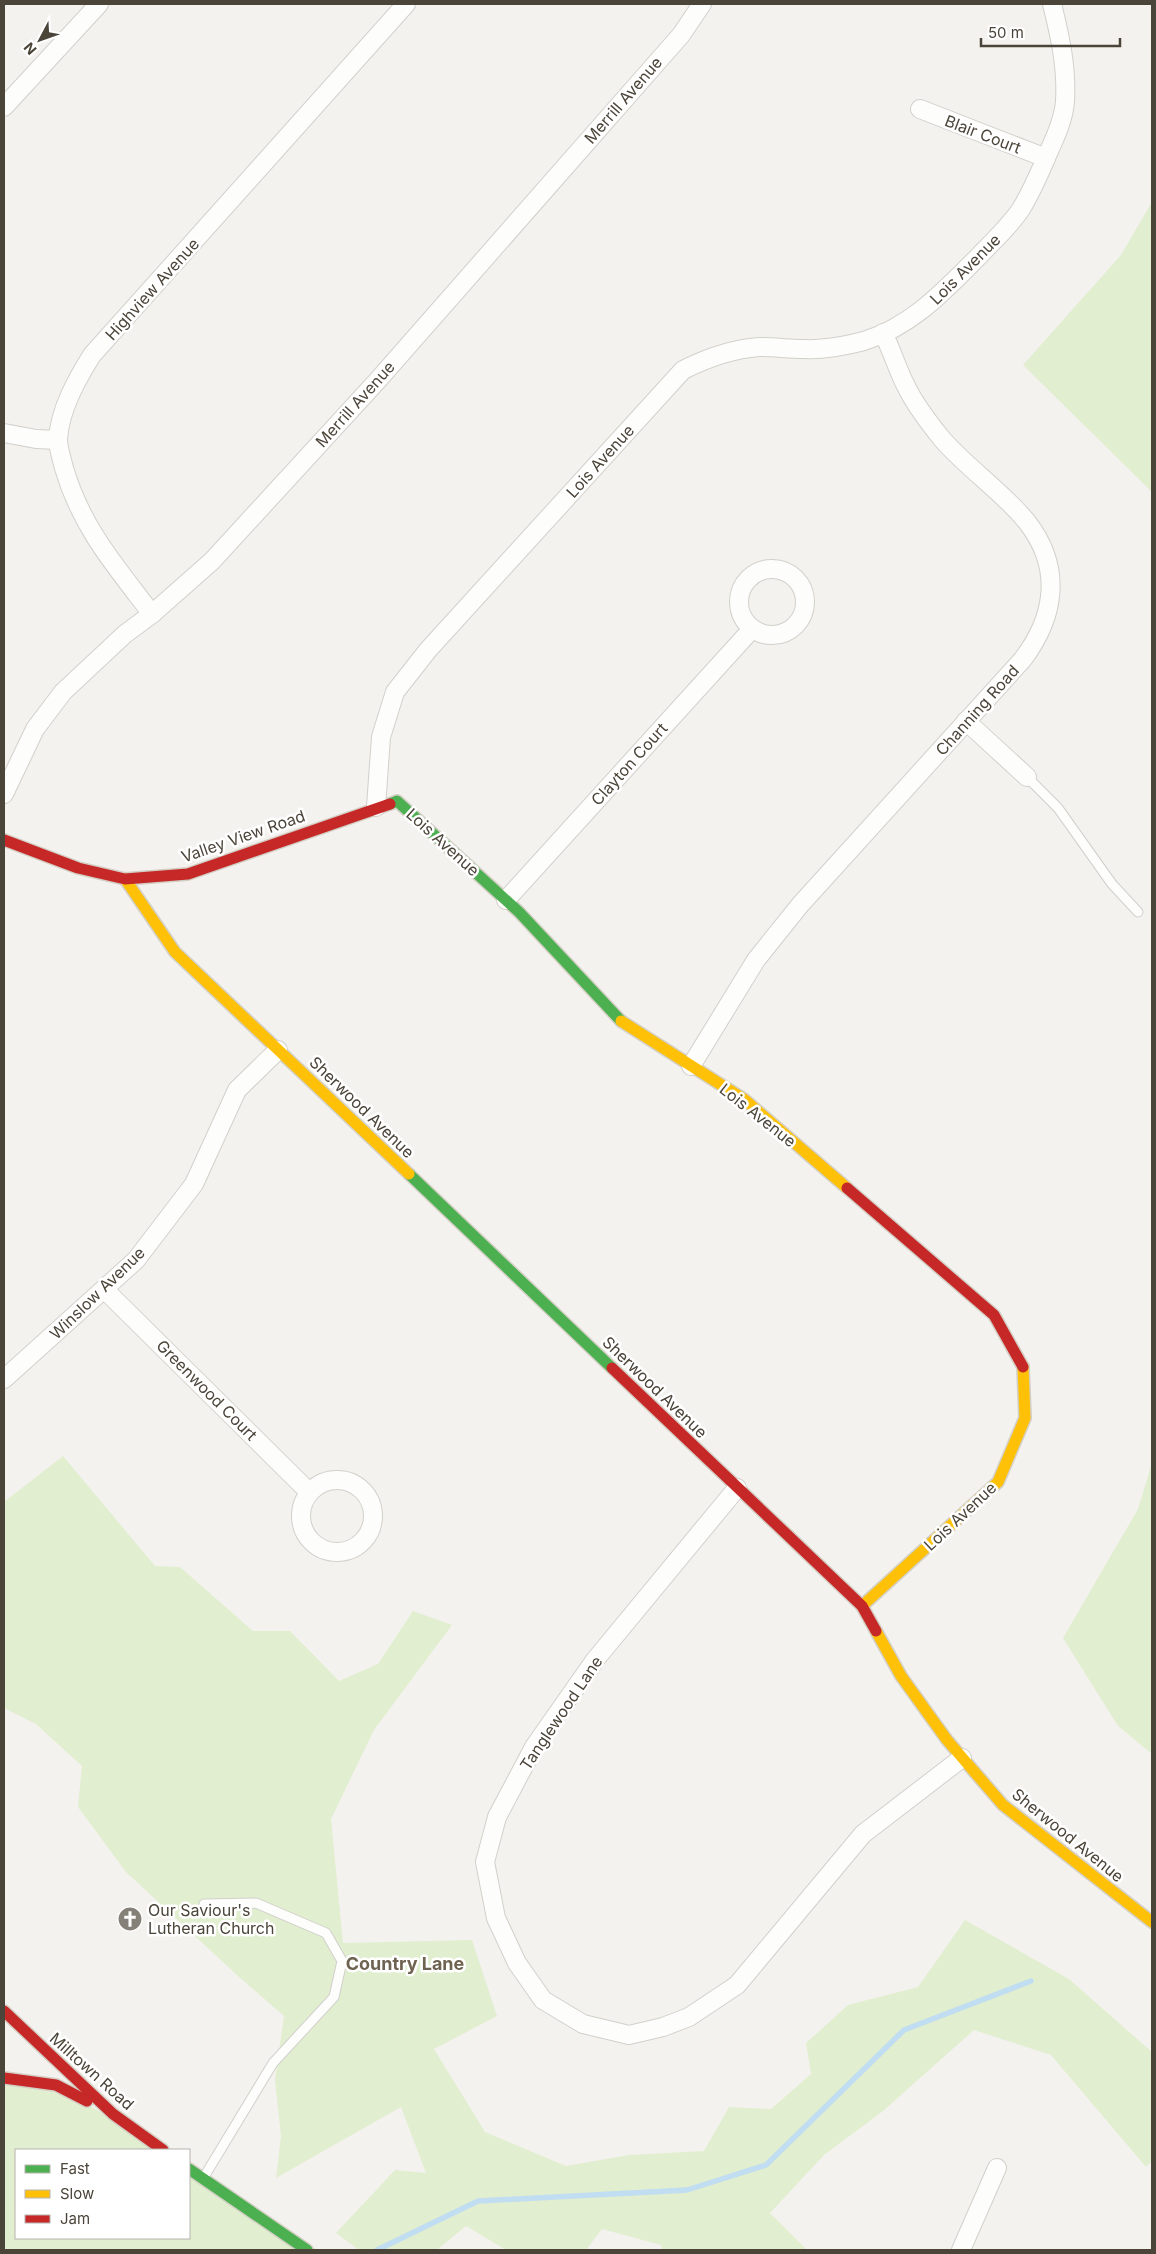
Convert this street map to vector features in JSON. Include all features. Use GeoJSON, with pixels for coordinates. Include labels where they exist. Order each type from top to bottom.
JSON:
{"type":"FeatureCollection","features":[{"type":"Feature","properties":{"kind":"street"},"geometry":{"type":"LineString","coordinates":[[4,107],[99,4]]}},
{"type":"Feature","properties":{"kind":"street","name":"Highview Avenue"},"geometry":{"type":"LineString","coordinates":[[152,614],[85,523],[70,488],[58,440],[63,416],[76,381],[92,355],[406,4]]}},
{"type":"Feature","properties":{"kind":"street","name":"Merrill Avenue"},"geometry":{"type":"LineString","coordinates":[[4,794],[35,728],[63,692],[125,634],[152,614],[212,561],[378,380],[681,35],[702,4]]}},
{"type":"Feature","properties":{"kind":"street","name":"Lois Avenue"},"geometry":{"type":"LineString","coordinates":[[862,1606],[998,1482],[1025,1418],[1023,1367],[994,1316],[745,1100],[617,1019],[506,900],[397,801],[376,808],[381,737],[395,692],[428,650],[683,370],[719,355],[738,350],[776,347],[803,350],[844,346],[884,333],[908,320],[936,300],[1005,229],[1021,209],[1046,158],[1057,133],[1066,102],[1062,41],[1052,4]]}},
{"type":"Feature","properties":{"kind":"street","name":"Blair Court"},"geometry":{"type":"LineString","coordinates":[[920,109],[1046,158]]}},
{"type":"Feature","properties":{"kind":"street","name":"Channing Road"},"geometry":{"type":"LineString","coordinates":[[691,1066],[756,960],[800,905],[1036,642],[1045,622],[1050,601],[1050,580],[1046,558],[1038,538],[1026,521],[943,440],[906,386],[884,333]]}},
{"type":"Feature","properties":{"kind":"street"},"geometry":{"type":"LineString","coordinates":[[4,433],[36,439],[58,440]]}},
{"type":"Feature","properties":{"kind":"street","name":"Clayton Court"},"geometry":{"type":"LineString","coordinates":[[506,900],[752,629]]}},
{"type":"Feature","properties":{"kind":"street"},"geometry":{"type":"LineString","coordinates":[[966,721],[1027,777]]}},
{"type":"Feature","properties":{"kind":"street","name":"Valley View Road"},"geometry":{"type":"LineString","coordinates":[[4,840],[78,868],[125,879],[188,874],[376,808]]}},
{"type":"Feature","properties":{"kind":"street","name":"Sherwood Avenue"},"geometry":{"type":"LineString","coordinates":[[125,879],[174,952],[862,1606],[901,1676],[946,1740],[1003,1805],[1152,1922]]}},
{"type":"Feature","properties":{"kind":"street","name":"Winslow Avenue"},"geometry":{"type":"LineString","coordinates":[[4,1379],[136,1260],[194,1184],[237,1090],[278,1050]]}},
{"type":"Feature","properties":{"kind":"street","name":"Greenwood Court"},"geometry":{"type":"LineString","coordinates":[[104,1289],[309,1492]]}},
{"type":"Feature","properties":{"kind":"street"},"geometry":{"type":"LineString","coordinates":[[329,1480],[346,1481],[361,1488],[369,1498],[373,1508],[373,1520],[370,1531],[364,1540],[354,1548],[342,1552],[330,1551],[318,1546],[309,1538],[303,1527],[301,1515],[303,1503],[309,1492],[318,1484],[329,1480]]}},
{"type":"Feature","properties":{"kind":"street","name":"Tanglewood Lane"},"geometry":{"type":"LineString","coordinates":[[737,1488],[595,1660],[534,1748],[497,1817],[485,1862],[496,1918],[517,1963],[543,2000],[583,2024],[629,2035],[663,2027],[689,2017],[737,1985],[863,1834],[962,1758]]}},
{"type":"Feature","properties":{"kind":"street","name":"Milltown Road"},"geometry":{"type":"LineString","coordinates":[[5,2016],[112,2114],[162,2149]]}},
{"type":"Feature","properties":{"kind":"street"},"geometry":{"type":"LineString","coordinates":[[4,2078],[56,2085],[112,2114]]}},
{"type":"Feature","properties":{"kind":"street"},"geometry":{"type":"LineString","coordinates":[[960,2250],[997,2168]]}},
{"type":"Feature","properties":{"kind":"street"},"geometry":{"type":"LineString","coordinates":[[190,2170],[307,2250]]}},
{"type":"Feature","properties":{"kind":"lane"},"geometry":{"type":"LineString","coordinates":[[1027,777],[1058,808],[1112,884],[1138,912]]}},
{"type":"Feature","properties":{"kind":"lane"},"geometry":{"type":"LineString","coordinates":[[203,2179],[273,2063],[334,1997],[342,1961],[326,1933],[256,1903],[204,1904]]}},
{"type":"Feature","properties":{"kind":"green space"},"geometry":{"type":"Polygon","coordinates":[[[1152,202],[1152,492],[1023,365],[1121,255],[1152,202]]]}},
{"type":"Feature","properties":{"kind":"green space"},"geometry":{"type":"Polygon","coordinates":[[[63,1456],[155,1566],[180,1567],[253,1631],[290,1631],[339,1681],[378,1664],[413,1611],[452,1625],[374,1730],[331,1819],[343,1943],[472,1940],[497,2016],[434,2049],[485,2132],[566,2166],[629,2155],[704,2151],[729,2107],[771,2109],[811,2074],[806,2043],[848,2005],[918,1987],[965,1920],[1069,1979],[1152,2052],[1152,2161],[1146,2167],[1051,2055],[974,2030],[883,2111],[824,2155],[770,2213],[807,2250],[662,2250],[661,2245],[602,2229],[586,2250],[506,2250],[466,2226],[437,2250],[359,2250],[336,2233],[395,2170],[426,2173],[401,2107],[276,2178],[281,2136],[275,2080],[284,2016],[126,1872],[78,1807],[82,1766],[36,1724],[4,1708],[4,1502],[63,1456]]]}},
{"type":"Feature","properties":{"kind":"green space"},"geometry":{"type":"Polygon","coordinates":[[[1152,1463],[1152,1754],[1118,1726],[1063,1638],[1138,1509],[1152,1463]]]}},
{"type":"Feature","properties":{"kind":"green space"},"geometry":{"type":"Polygon","coordinates":[[[4,2078],[56,2085],[161,2149],[15,2149],[15,2239],[190,2239],[190,2170],[318,2250],[4,2250],[4,2078]]]}},
{"type":"Feature","properties":{"kind":"waterway"},"geometry":{"type":"LineString","coordinates":[[377,2250],[478,2201],[687,2190],[766,2165],[904,2030],[1031,1981]]}},
{"type":"Feature","properties":{"kind":"traffic: fast"},"geometry":{"type":"LineString","coordinates":[[390,804],[397,801],[519,912],[621,1021]]}},
{"type":"Feature","properties":{"kind":"traffic: fast"},"geometry":{"type":"LineString","coordinates":[[409,1174],[612,1368]]}},
{"type":"Feature","properties":{"kind":"traffic: fast"},"geometry":{"type":"LineString","coordinates":[[190,2170],[307,2250]]}},
{"type":"Feature","properties":{"kind":"traffic: slow"},"geometry":{"type":"LineString","coordinates":[[125,879],[175,952],[409,1174]]}},
{"type":"Feature","properties":{"kind":"traffic: slow"},"geometry":{"type":"LineString","coordinates":[[621,1021],[745,1100],[847,1188]]}},
{"type":"Feature","properties":{"kind":"traffic: slow"},"geometry":{"type":"LineString","coordinates":[[862,1606],[998,1482],[1025,1418],[1023,1367]]}},
{"type":"Feature","properties":{"kind":"traffic: slow"},"geometry":{"type":"LineString","coordinates":[[876,1631],[901,1676],[947,1740],[1003,1805],[1152,1922]]}},
{"type":"Feature","properties":{"kind":"traffic: jam"},"geometry":{"type":"LineString","coordinates":[[4,840],[78,868],[125,879],[188,874],[390,804]]}},
{"type":"Feature","properties":{"kind":"traffic: jam"},"geometry":{"type":"LineString","coordinates":[[847,1188],[994,1315],[1023,1367]]}},
{"type":"Feature","properties":{"kind":"traffic: jam"},"geometry":{"type":"LineString","coordinates":[[612,1368],[862,1606],[876,1631]]}},
{"type":"Feature","properties":{"kind":"traffic: jam"},"geometry":{"type":"LineString","coordinates":[[4,2011],[113,2114],[162,2149]]}},
{"type":"Feature","properties":{"kind":"traffic: jam"},"geometry":{"type":"LineString","coordinates":[[4,2078],[56,2085],[87,2101]]}},
{"type":"Feature","properties":{"kind":"place","name":"Our Saviour's Lutheran Church"},"geometry":{"type":"Point","coordinates":[130,1919]}},
{"type":"Feature","properties":{"kind":"district","name":"Country Lane"},"geometry":{"type":"Point","coordinates":[405,1964]}}]}
